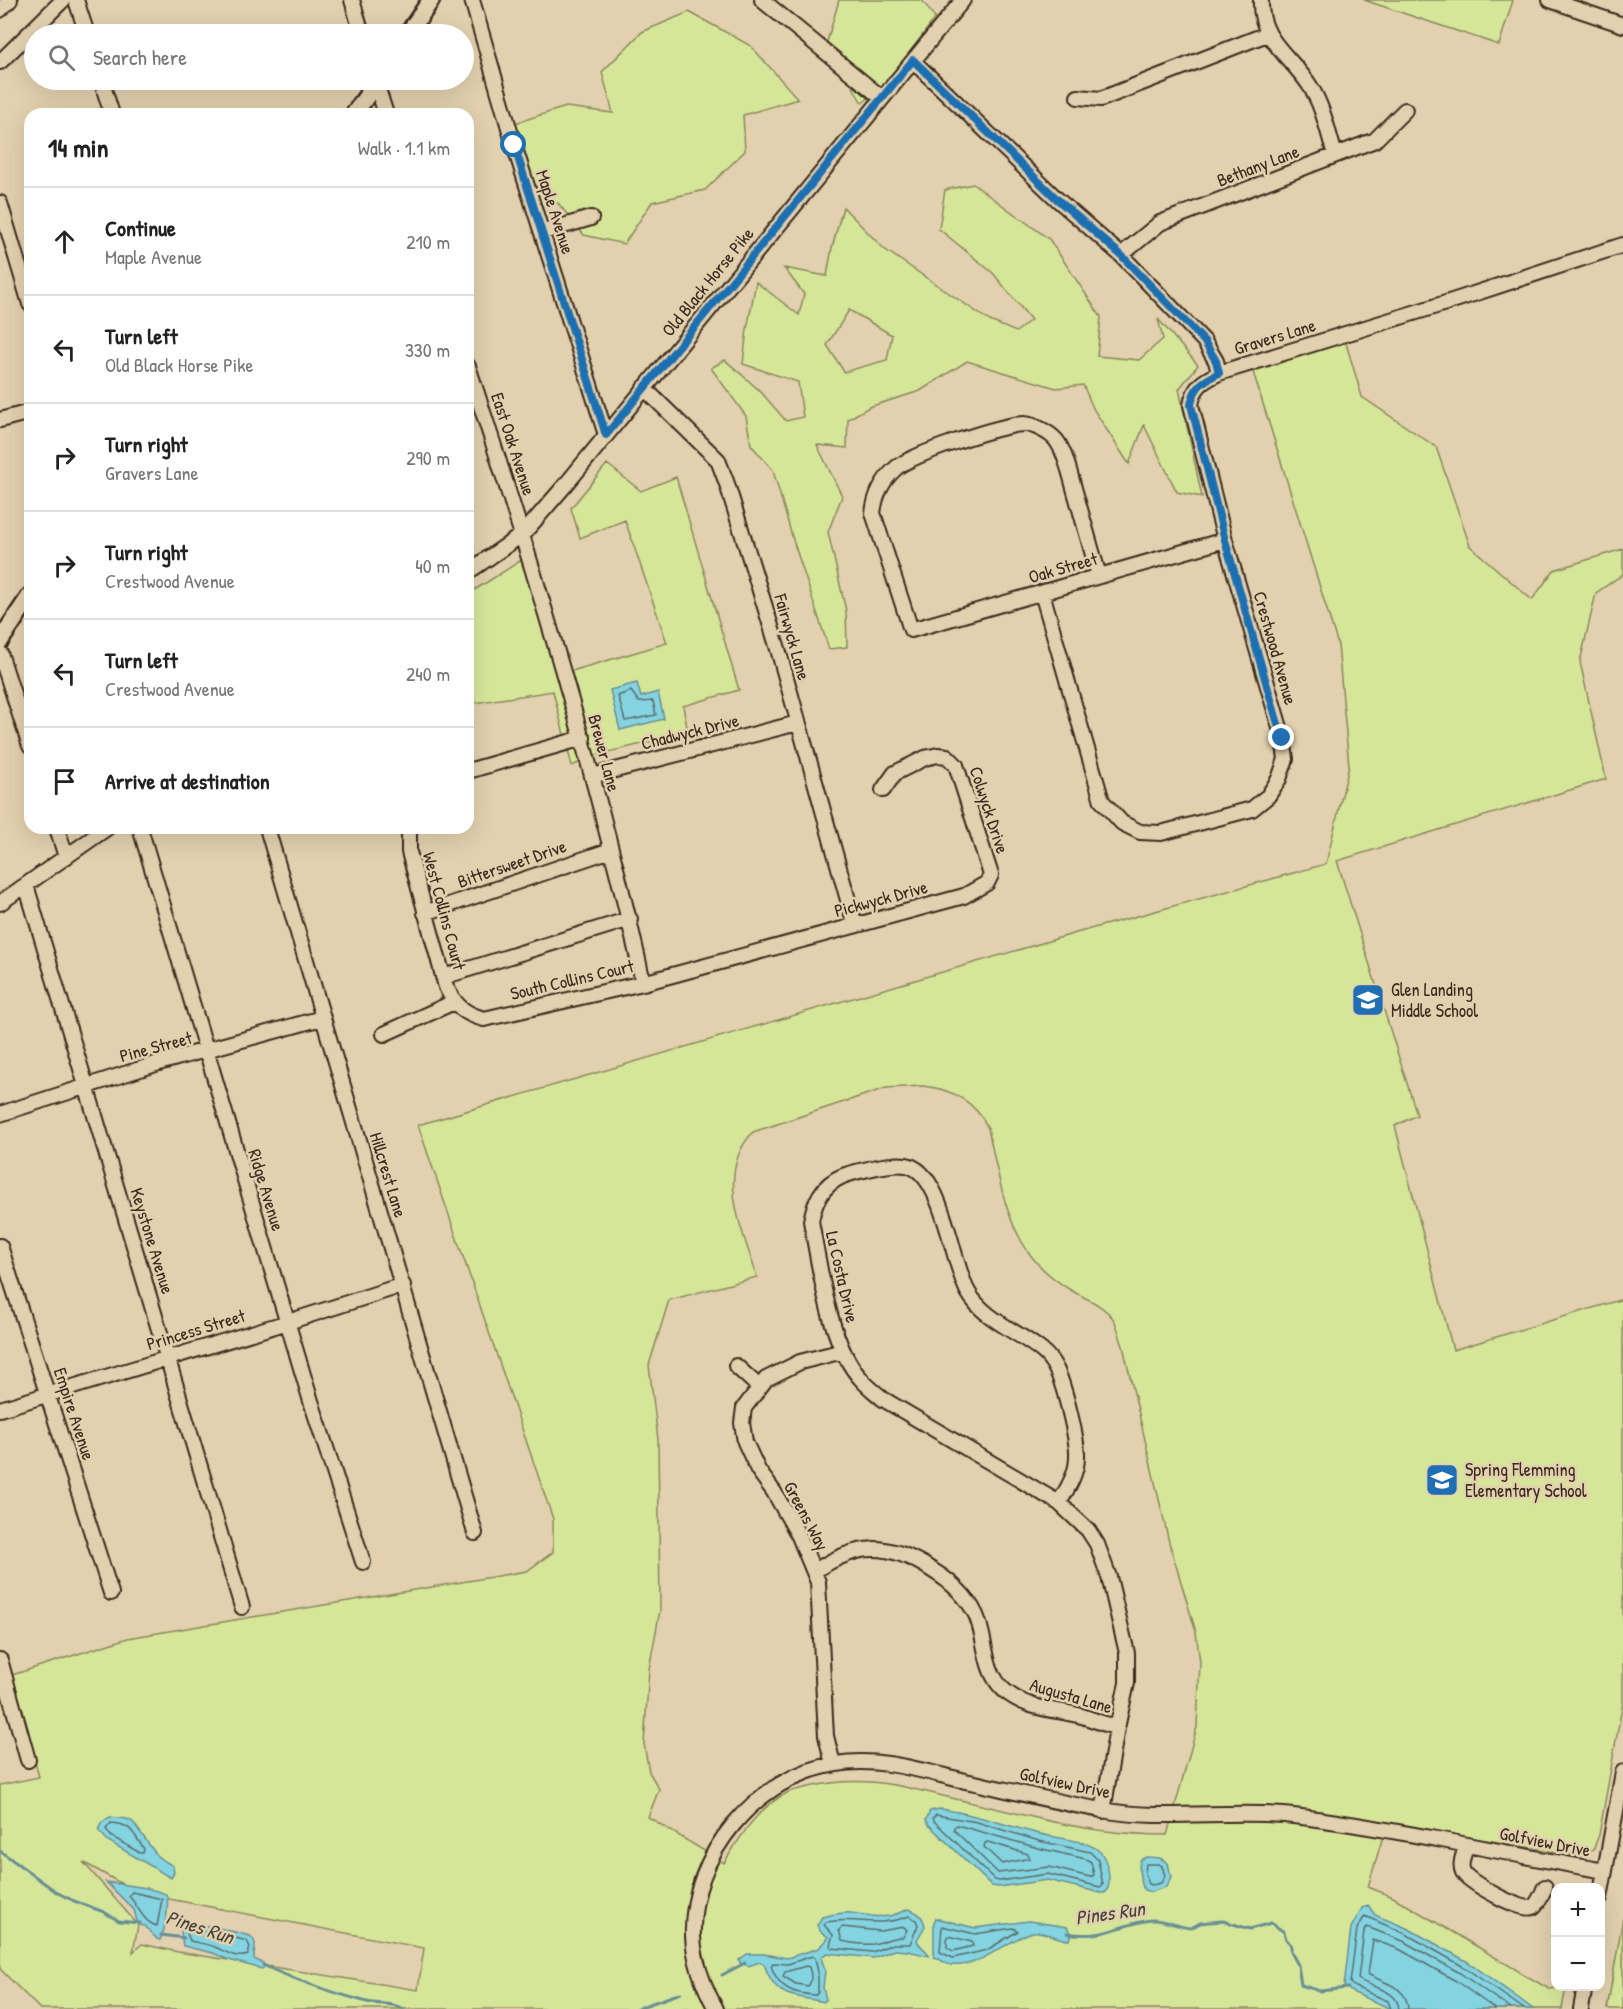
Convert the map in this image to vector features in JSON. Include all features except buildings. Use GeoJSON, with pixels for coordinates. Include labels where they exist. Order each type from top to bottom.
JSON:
{"type":"FeatureCollection","features":[{"type":"Feature","properties":{"kind":"main road"},"geometry":{"type":"LineString","coordinates":[[415,24],[431,0]]}},
{"type":"Feature","properties":{"kind":"main road"},"geometry":{"type":"LineString","coordinates":[[358,108],[370,90]]}},
{"type":"Feature","properties":{"kind":"main road"},"geometry":{"type":"LineString","coordinates":[[0,640],[24,605]]}},
{"type":"Feature","properties":{"kind":"street"},"geometry":{"type":"LineString","coordinates":[[0,10],[10,0]]}},
{"type":"Feature","properties":{"kind":"street"},"geometry":{"type":"LineString","coordinates":[[39,24],[63,0]]}},
{"type":"Feature","properties":{"kind":"street"},"geometry":{"type":"LineString","coordinates":[[76,0],[84,24]]}},
{"type":"Feature","properties":{"kind":"street"},"geometry":{"type":"LineString","coordinates":[[352,0],[359,24]]}},
{"type":"Feature","properties":{"kind":"street","name":"Maple Avenue"},"geometry":{"type":"LineString","coordinates":[[472,0],[514,145],[606,435]]}},
{"type":"Feature","properties":{"kind":"street"},"geometry":{"type":"LineString","coordinates":[[762,0],[882,99]]}},
{"type":"Feature","properties":{"kind":"street","name":"Old Black Horse Pike"},"geometry":{"type":"LineString","coordinates":[[474,568],[523,534],[568,482],[963,0]]}},
{"type":"Feature","properties":{"kind":"street"},"geometry":{"type":"LineString","coordinates":[[1262,0],[1261,9],[1267,34],[1310,86],[1321,109],[1335,155]]}},
{"type":"Feature","properties":{"kind":"street"},"geometry":{"type":"LineString","coordinates":[[1550,0],[1623,25]]}},
{"type":"Feature","properties":{"kind":"street"},"geometry":{"type":"LineString","coordinates":[[1078,98],[1101,99],[1267,34]]}},
{"type":"Feature","properties":{"kind":"street"},"geometry":{"type":"LineString","coordinates":[[0,62],[24,38]]}},
{"type":"Feature","properties":{"kind":"street","name":"Gravers Lane"},"geometry":{"type":"LineString","coordinates":[[913,60],[1058,200],[1121,255],[1204,341],[1216,361],[1219,373],[1456,300],[1623,245]]}},
{"type":"Feature","properties":{"kind":"street"},"geometry":{"type":"LineString","coordinates":[[104,90],[110,108]]}},
{"type":"Feature","properties":{"kind":"street"},"geometry":{"type":"LineString","coordinates":[[379,90],[384,108]]}},
{"type":"Feature","properties":{"kind":"street","name":"Bethany Lane"},"geometry":{"type":"LineString","coordinates":[[1121,255],[1160,223],[1375,140],[1405,110]]}},
{"type":"Feature","properties":{"kind":"street"},"geometry":{"type":"LineString","coordinates":[[0,203],[24,284]]}},
{"type":"Feature","properties":{"kind":"street"},"geometry":{"type":"LineString","coordinates":[[543,232],[591,218]]}},
{"type":"Feature","properties":{"kind":"street","name":"Crestwood Avenue"},"geometry":{"type":"LineString","coordinates":[[1042,592],[1102,801],[1122,824],[1140,832],[1161,833],[1252,809],[1268,796],[1279,779],[1286,759],[1282,738],[1225,540],[1191,405],[1192,395],[1198,385],[1219,373]]}},
{"type":"Feature","properties":{"kind":"street","name":"East Oak Avenue"},"geometry":{"type":"LineString","coordinates":[[474,384],[523,534]]}},
{"type":"Feature","properties":{"kind":"street","name":"Fairwyck Lane"},"geometry":{"type":"LineString","coordinates":[[645,388],[717,460],[727,484],[774,638],[855,925]]}},
{"type":"Feature","properties":{"kind":"street"},"geometry":{"type":"LineString","coordinates":[[0,420],[24,414]]}},
{"type":"Feature","properties":{"kind":"street","name":"Oak Street"},"geometry":{"type":"LineString","coordinates":[[1099,576],[1068,466],[1056,440],[1026,424],[1008,426],[920,455],[896,467],[875,498],[873,513],[911,630],[1225,540]]}},
{"type":"Feature","properties":{"kind":"street","name":"Brewer Lane"},"geometry":{"type":"LineString","coordinates":[[523,534],[583,738],[630,919],[643,983]]}},
{"type":"Feature","properties":{"kind":"street"},"geometry":{"type":"LineString","coordinates":[[0,653],[24,727]]}},
{"type":"Feature","properties":{"kind":"street","name":"Chadwyck Drive"},"geometry":{"type":"LineString","coordinates":[[592,776],[798,723]]}},
{"type":"Feature","properties":{"kind":"street"},"geometry":{"type":"LineString","coordinates":[[474,769],[583,738]]}},
{"type":"Feature","properties":{"kind":"street","name":"Colwyck Drive"},"geometry":{"type":"LineString","coordinates":[[883,790],[895,773],[925,758],[938,755],[947,756],[956,765],[991,874],[989,878]]}},
{"type":"Feature","properties":{"kind":"street"},"geometry":{"type":"LineString","coordinates":[[59,834],[66,857]]}},
{"type":"Feature","properties":{"kind":"street"},"geometry":{"type":"LineString","coordinates":[[0,903],[99,834]]}},
{"type":"Feature","properties":{"kind":"street","name":"Ridge Avenue"},"geometry":{"type":"LineString","coordinates":[[143,834],[205,1052],[310,1398],[363,1562]]}},
{"type":"Feature","properties":{"kind":"street","name":"Hillcrest Lane"},"geometry":{"type":"LineString","coordinates":[[269,834],[475,1533]]}},
{"type":"Feature","properties":{"kind":"street","name":"West Collins Court"},"geometry":{"type":"LineString","coordinates":[[409,834],[409,852],[425,913],[443,977],[454,1002]]}},
{"type":"Feature","properties":{"kind":"street","name":"Bittersweet Drive"},"geometry":{"type":"LineString","coordinates":[[425,913],[611,850]]}},
{"type":"Feature","properties":{"kind":"street","name":"Pickwyck Drive"},"geometry":{"type":"LineString","coordinates":[[776,946],[964,896],[980,889],[989,878]]}},
{"type":"Feature","properties":{"kind":"street","name":"Keystone Avenue"},"geometry":{"type":"LineString","coordinates":[[26,885],[242,1607]]}},
{"type":"Feature","properties":{"kind":"street"},"geometry":{"type":"LineString","coordinates":[[443,977],[630,919]]}},
{"type":"Feature","properties":{"kind":"street","name":"South Collins Court"},"geometry":{"type":"LineString","coordinates":[[454,1002],[471,1016],[484,1019],[643,983],[776,946]]}},
{"type":"Feature","properties":{"kind":"street"},"geometry":{"type":"LineString","coordinates":[[384,1034],[454,1002]]}},
{"type":"Feature","properties":{"kind":"street","name":"Pine Street"},"geometry":{"type":"LineString","coordinates":[[0,1114],[162,1062],[322,1018]]}},
{"type":"Feature","properties":{"kind":"street","name":"La Costa Drive"},"geometry":{"type":"LineString","coordinates":[[1059,1503],[1074,1476],[1078,1457],[1068,1407],[1056,1369],[1044,1353],[988,1316],[977,1305],[967,1290],[940,1208],[928,1181],[919,1171],[908,1165],[870,1168],[840,1176],[823,1189],[813,1208],[811,1221],[828,1307],[843,1351],[861,1379],[883,1399],[1059,1503],[1088,1530],[1097,1544],[1109,1577],[1127,1653],[1127,1683],[1103,1811]]}},
{"type":"Feature","properties":{"kind":"street","name":"Empire Avenue"},"geometry":{"type":"LineString","coordinates":[[0,1246],[111,1593]]}},
{"type":"Feature","properties":{"kind":"street","name":"Princess Street"},"geometry":{"type":"LineString","coordinates":[[0,1409],[403,1285]]}},
{"type":"Feature","properties":{"kind":"street","name":"Greens Way"},"geometry":{"type":"LineString","coordinates":[[833,1764],[826,1736],[818,1582],[799,1536],[774,1492],[758,1470],[745,1442],[742,1423],[744,1408],[766,1379],[800,1362],[843,1351]]}},
{"type":"Feature","properties":{"kind":"street"},"geometry":{"type":"LineString","coordinates":[[736,1366],[759,1387]]}},
{"type":"Feature","properties":{"kind":"street","name":"Augusta Lane"},"geometry":{"type":"LineString","coordinates":[[814,1571],[834,1558],[871,1549],[885,1548],[898,1551],[922,1563],[944,1577],[963,1595],[975,1614],[986,1657],[995,1679],[1003,1689],[1017,1699],[1037,1708],[1081,1716],[1117,1728]]}},
{"type":"Feature","properties":{"kind":"street"},"geometry":{"type":"LineString","coordinates":[[0,1660],[28,1760]]}},
{"type":"Feature","properties":{"kind":"street","name":"Golfview Drive"},"geometry":{"type":"LineString","coordinates":[[716,2009],[696,1961],[692,1935],[695,1906],[701,1881],[712,1857],[736,1822],[756,1800],[786,1780],[833,1764],[865,1760],[903,1766],[1103,1811],[1143,1815],[1282,1815],[1385,1829],[1605,1871]]}},
{"type":"Feature","properties":{"kind":"street"},"geometry":{"type":"LineString","coordinates":[[1603,1883],[1623,1772]]}},
{"type":"Feature","properties":{"kind":"street"},"geometry":{"type":"LineString","coordinates":[[1467,1845],[1462,1860],[1463,1872],[1468,1878],[1490,1892],[1521,1907],[1529,1908],[1535,1905],[1545,1887]]}},
{"type":"Feature","properties":{"kind":"street"},"geometry":{"type":"LineString","coordinates":[[1581,2009],[1584,1991]]}},
{"type":"Feature","properties":{"kind":"green space"},"geometry":{"type":"Polygon","coordinates":[[[839,0],[922,0],[935,18],[885,86],[862,103],[827,42],[839,0]]]}},
{"type":"Feature","properties":{"kind":"green space"},"geometry":{"type":"Polygon","coordinates":[[[1364,0],[1513,0],[1499,45],[1364,0]]]}},
{"type":"Feature","properties":{"kind":"green space"},"geometry":{"type":"Polygon","coordinates":[[[689,12],[751,46],[798,99],[743,115],[745,151],[705,190],[652,202],[624,244],[584,235],[558,203],[540,206],[515,123],[566,107],[613,113],[602,72],[642,32],[689,12]]]}},
{"type":"Feature","properties":{"kind":"green space"},"geometry":{"type":"Polygon","coordinates":[[[973,184],[1049,239],[1101,317],[1097,356],[1139,360],[1163,339],[1158,319],[1198,365],[1179,389],[1202,497],[1177,492],[1144,425],[1129,464],[1094,410],[1083,385],[1056,388],[967,361],[920,391],[869,407],[848,419],[847,448],[817,445],[842,496],[828,532],[846,611],[847,647],[829,649],[773,470],[751,445],[746,416],[711,368],[725,360],[760,391],[786,421],[803,417],[798,382],[743,364],[747,329],[756,282],[799,315],[804,294],[784,268],[827,276],[843,207],[884,249],[990,321],[1016,332],[1031,320],[993,273],[939,229],[945,190],[973,184]],[[849,310],[827,345],[844,372],[887,360],[892,335],[849,310]]]}},
{"type":"Feature","properties":{"kind":"green space"},"geometry":{"type":"Polygon","coordinates":[[[1345,340],[1362,397],[1436,447],[1470,546],[1532,600],[1554,570],[1623,549],[1623,574],[1596,593],[1580,662],[1606,779],[1337,861],[1417,1115],[1395,1126],[1453,1350],[1623,1299],[1623,1701],[1599,1835],[1593,1850],[1582,1856],[1311,1811],[1310,1818],[1385,1829],[1368,1887],[1393,1897],[1551,1989],[1551,1991],[1565,1991],[1562,2009],[40,2009],[0,1969],[0,1785],[39,1777],[12,1675],[128,1638],[527,1571],[553,1552],[553,1519],[418,1125],[1090,929],[1326,864],[1349,766],[1338,645],[1251,365],[1345,340]],[[923,1086],[886,1088],[753,1132],[741,1148],[735,1166],[733,1184],[739,1222],[757,1277],[669,1300],[649,1365],[658,1440],[660,1610],[649,1669],[644,1744],[649,1772],[659,1789],[648,1817],[724,1863],[751,1823],[767,1806],[787,1793],[827,1783],[876,1782],[1082,1828],[1167,1835],[1197,1727],[1200,1662],[1196,1632],[1169,1542],[1123,1346],[1115,1323],[1100,1306],[1072,1291],[1048,1274],[1025,1248],[1004,1198],[988,1128],[983,1119],[962,1098],[923,1086]],[[83,1862],[138,1925],[133,1952],[142,1944],[178,1952],[418,1990],[424,1948],[138,1893],[83,1862]]]}},
{"type":"Feature","properties":{"kind":"green space"},"geometry":{"type":"Polygon","coordinates":[[[607,464],[641,491],[676,477],[739,690],[683,706],[688,733],[596,755],[572,766],[553,691],[474,703],[474,590],[525,558],[565,673],[667,643],[625,520],[580,538],[571,508],[607,464]]]}},
{"type":"Feature","properties":{"kind":"green space"},"geometry":{"type":"Polygon","coordinates":[[[1623,1918],[1623,2009],[1607,2009],[1623,1918]]]}},
{"type":"Feature","properties":{"kind":"water"},"geometry":{"type":"Polygon","coordinates":[[[637,683],[641,697],[658,692],[664,719],[620,730],[610,690],[637,683]]]}},
{"type":"Feature","properties":{"kind":"water"},"geometry":{"type":"Polygon","coordinates":[[[940,1809],[965,1813],[1093,1847],[1102,1854],[1107,1865],[1109,1884],[1107,1889],[1105,1893],[1101,1893],[1048,1880],[992,1886],[929,1825],[926,1820],[930,1811],[940,1809]]]}},
{"type":"Feature","properties":{"kind":"water"},"geometry":{"type":"Polygon","coordinates":[[[110,1817],[133,1822],[158,1857],[173,1866],[174,1873],[171,1878],[108,1841],[98,1830],[102,1822],[110,1817]]]}},
{"type":"Feature","properties":{"kind":"water"},"geometry":{"type":"Polygon","coordinates":[[[1146,1857],[1160,1858],[1168,1863],[1171,1877],[1166,1887],[1151,1892],[1144,1890],[1139,1864],[1140,1860],[1146,1857]]]}},
{"type":"Feature","properties":{"kind":"water"},"geometry":{"type":"Polygon","coordinates":[[[106,1882],[147,1888],[166,1894],[166,1917],[160,1940],[145,1926],[138,1925],[134,1910],[106,1882]]]}},
{"type":"Feature","properties":{"kind":"water"},"geometry":{"type":"Polygon","coordinates":[[[1368,1905],[1375,1915],[1409,1929],[1468,1962],[1533,2009],[1391,2009],[1352,1992],[1344,1986],[1351,1928],[1362,1908],[1368,1905]]]}},
{"type":"Feature","properties":{"kind":"water"},"geometry":{"type":"Polygon","coordinates":[[[908,1909],[917,1913],[923,1920],[925,1926],[917,1940],[929,1956],[894,1950],[873,1958],[827,1953],[821,1957],[825,1971],[823,1988],[826,1999],[824,2002],[787,1994],[774,1984],[764,1964],[760,1962],[748,1966],[740,1963],[739,1960],[747,1954],[787,1958],[819,1948],[828,1937],[820,1931],[817,1925],[822,1917],[847,1913],[886,1916],[908,1909]]]}},
{"type":"Feature","properties":{"kind":"water"},"geometry":{"type":"Polygon","coordinates":[[[936,1918],[975,1928],[1029,1921],[1067,1927],[1071,1934],[1069,1940],[1033,1932],[972,1963],[951,1965],[934,1957],[936,1918]]]}},
{"type":"Feature","properties":{"kind":"water"},"geometry":{"type":"Polygon","coordinates":[[[189,1923],[250,1936],[255,1944],[254,1959],[265,1966],[262,1969],[183,1946],[181,1931],[183,1924],[189,1923]]]}},
{"type":"Feature","properties":{"kind":"waterway","name":"Pines Run"},"geometry":{"type":"LineString","coordinates":[[0,1851],[58,1893],[104,1912],[119,1921],[140,1923]]}},
{"type":"Feature","properties":{"kind":"waterway","name":"Pines Run"},"geometry":{"type":"LineString","coordinates":[[1067,1933],[1108,1932],[1151,1920],[1191,1928],[1200,1923],[1223,1921],[1250,1929],[1271,1923],[1284,1932],[1291,1945],[1291,1952],[1298,1965],[1301,1985],[1320,1991],[1348,1988]]}},
{"type":"Feature","properties":{"kind":"waterway","name":"Pines Run"},"geometry":{"type":"LineString","coordinates":[[161,1935],[184,1938]]}},
{"type":"Feature","properties":{"kind":"waterway","name":"Pines Run"},"geometry":{"type":"LineString","coordinates":[[722,1975],[745,1963]]}},
{"type":"Feature","properties":{"kind":"waterway","name":"Pines Run"},"geometry":{"type":"LineString","coordinates":[[263,1965],[327,1990],[367,2002],[395,2005],[403,2009]]}},
{"type":"Feature","properties":{"kind":"waterway","name":"Pines Run"},"geometry":{"type":"LineString","coordinates":[[635,2009],[681,1993]]}},
{"type":"Feature","properties":{"kind":"place","name":"Glen Landing Middle School"},"geometry":{"type":"Point","coordinates":[1368,1000]}},
{"type":"Feature","properties":{"kind":"place","name":"Spring Flemming Elementary School"},"geometry":{"type":"Point","coordinates":[1442,1480]}},
{"type":"Feature","properties":{"kind":"route"},"geometry":{"type":"LineString","coordinates":[[514,145],[606,435],[913,60],[1058,200],[1121,255],[1204,341],[1216,361],[1219,373],[1198,385],[1192,395],[1191,405],[1225,540],[1282,738]]}}]}
